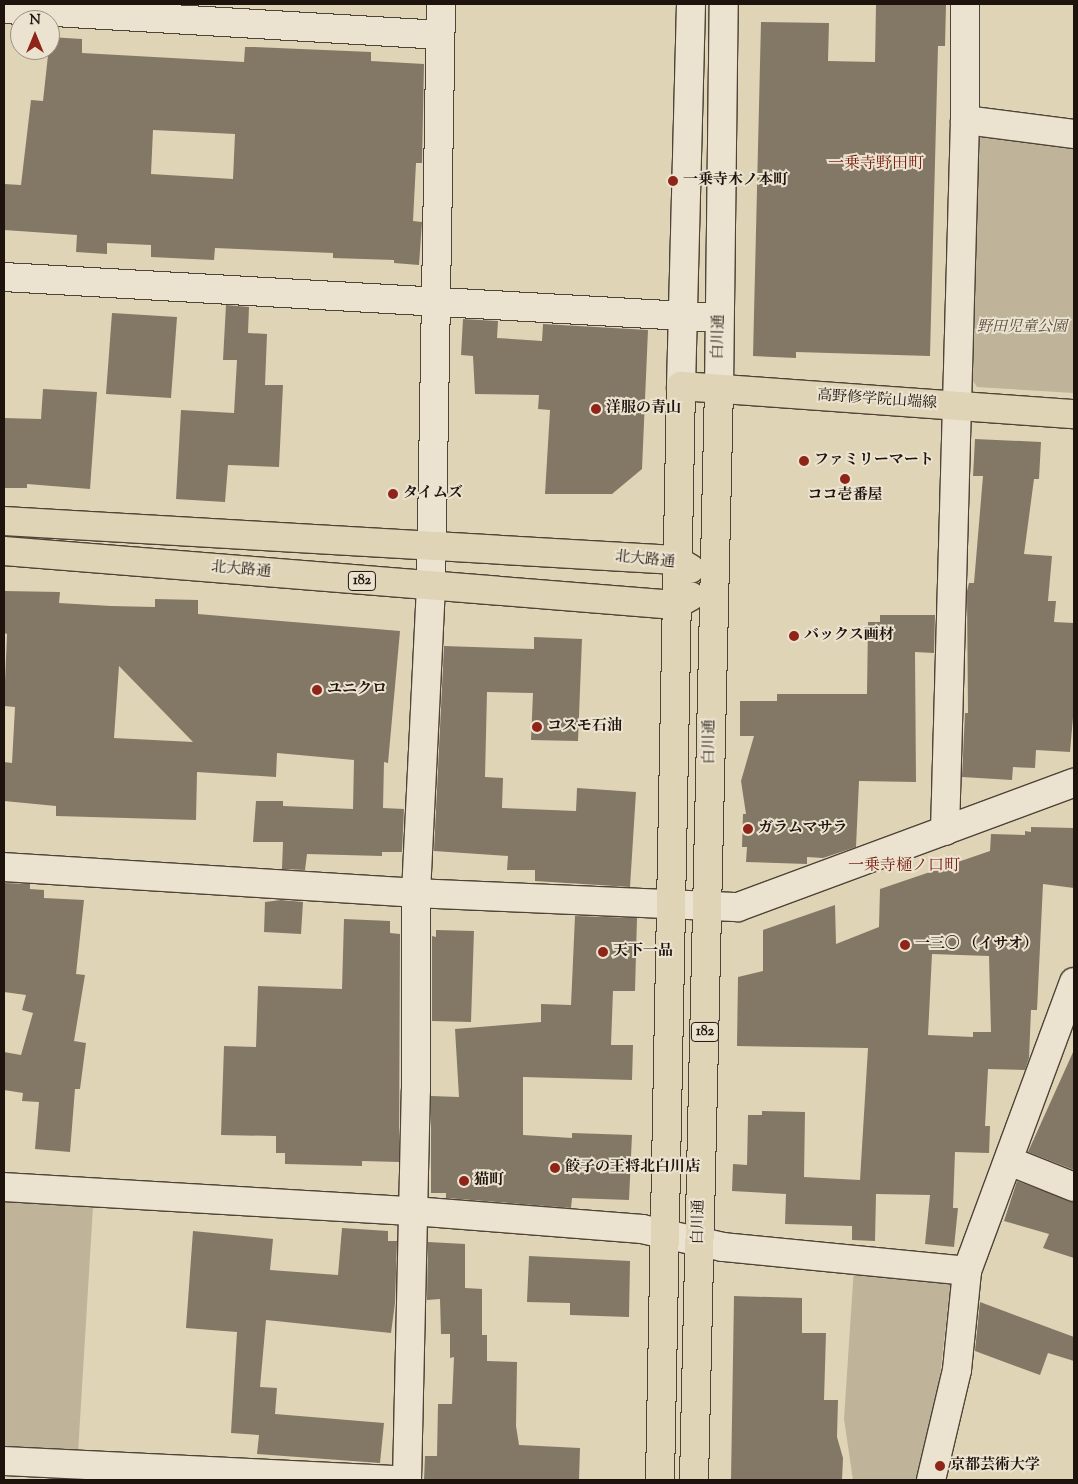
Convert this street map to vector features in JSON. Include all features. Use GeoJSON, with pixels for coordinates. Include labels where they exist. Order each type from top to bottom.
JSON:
{"type":"FeatureCollection","features":[{"type":"Feature","properties":{"kind":"main road","name":"高野修学院山端線"},"geometry":{"type":"LineString","coordinates":[[681,386],[1074,414]]}},
{"type":"Feature","properties":{"kind":"main road"},"geometry":{"type":"LineString","coordinates":[[681,386],[675,605],[714,584]]}},
{"type":"Feature","properties":{"kind":"main road","name":"白川通"},"geometry":{"type":"LineString","coordinates":[[694,1480],[698,1242],[709,906],[710,672],[719,389]]}},
{"type":"Feature","properties":{"kind":"main road","name":"北大路通"},"geometry":{"type":"LineString","coordinates":[[4,521],[676,560],[714,584]]}},
{"type":"Feature","properties":{"kind":"main road","name":"北大路通"},"geometry":{"type":"LineString","coordinates":[[4,552],[147,561],[431,588],[675,605]]}},
{"type":"Feature","properties":{"kind":"main road","name":"182"},"geometry":{"type":"LineString","coordinates":[[660,1480],[673,904],[675,605]]}},
{"type":"Feature","properties":{"kind":"street"},"geometry":{"type":"LineString","coordinates":[[407,1480],[413,1211],[416,893],[431,588],[441,4]]}},
{"type":"Feature","properties":{"kind":"street"},"geometry":{"type":"LineString","coordinates":[[681,386],[690,4]]}},
{"type":"Feature","properties":{"kind":"street","name":"白川通"},"geometry":{"type":"LineString","coordinates":[[719,389],[724,4]]}},
{"type":"Feature","properties":{"kind":"street"},"geometry":{"type":"LineString","coordinates":[[945,831],[966,120],[965,4]]}},
{"type":"Feature","properties":{"kind":"street"},"geometry":{"type":"LineString","coordinates":[[4,8],[440,35]]}},
{"type":"Feature","properties":{"kind":"street"},"geometry":{"type":"LineString","coordinates":[[966,120],[1074,134]]}},
{"type":"Feature","properties":{"kind":"street"},"geometry":{"type":"LineString","coordinates":[[4,277],[719,318]]}},
{"type":"Feature","properties":{"kind":"street"},"geometry":{"type":"LineString","coordinates":[[4,867],[416,893],[738,907],[1074,784]]}},
{"type":"Feature","properties":{"kind":"street"},"geometry":{"type":"LineString","coordinates":[[931,1480],[957,1370],[967,1271],[1074,982]]}},
{"type":"Feature","properties":{"kind":"street"},"geometry":{"type":"LineString","coordinates":[[1009,1161],[1074,1187]]}},
{"type":"Feature","properties":{"kind":"street"},"geometry":{"type":"LineString","coordinates":[[4,1186],[413,1211],[642,1229],[723,1247],[967,1271]]}},
{"type":"Feature","properties":{"kind":"street"},"geometry":{"type":"LineString","coordinates":[[4,1461],[394,1480]]}},
{"type":"Feature","properties":{"kind":"green space","name":"野田児童公園"},"geometry":{"type":"Polygon","coordinates":[[[986,132],[1074,144],[1074,393],[977,387],[968,374],[973,145],[986,132]]]}},
{"type":"Feature","properties":{"kind":"green space"},"geometry":{"type":"Polygon","coordinates":[[[4,1199],[93,1207],[78,1453],[4,1448],[4,1199]]]}},
{"type":"Feature","properties":{"kind":"green space"},"geometry":{"type":"Polygon","coordinates":[[[854,1267],[951,1281],[934,1428],[919,1480],[853,1480],[844,1419],[854,1267]]]}},
{"type":"Feature","properties":{"kind":"building"},"geometry":{"type":"Polygon","coordinates":[[[876,4],[946,4],[945,46],[938,46],[930,356],[796,352],[796,358],[753,356],[761,22],[829,23],[828,61],[875,62],[876,4]]]}},
{"type":"Feature","properties":{"kind":"building"},"geometry":{"type":"Polygon","coordinates":[[[60,38],[82,39],[82,53],[244,62],[245,47],[254,47],[371,52],[371,61],[424,64],[422,163],[416,163],[413,221],[422,222],[419,265],[394,263],[394,260],[333,258],[333,253],[215,248],[214,260],[151,257],[151,245],[107,243],[107,254],[76,252],[77,235],[4,230],[4,184],[21,185],[31,100],[43,101],[47,60],[60,60],[60,38]],[[153,130],[151,174],[233,179],[235,134],[153,130]]]}},
{"type":"Feature","properties":{"kind":"building"},"geometry":{"type":"Polygon","coordinates":[[[226,305],[249,307],[248,333],[267,334],[265,385],[283,385],[279,467],[228,465],[225,502],[176,499],[181,410],[234,413],[237,360],[223,360],[226,305]]]}},
{"type":"Feature","properties":{"kind":"building"},"geometry":{"type":"Polygon","coordinates":[[[112,313],[177,317],[171,398],[106,394],[112,313]]]}},
{"type":"Feature","properties":{"kind":"building"},"geometry":{"type":"Polygon","coordinates":[[[463,319],[498,321],[497,338],[542,341],[543,324],[648,330],[642,469],[612,494],[545,494],[550,410],[538,409],[539,395],[475,394],[473,356],[461,355],[463,319]]]}},
{"type":"Feature","properties":{"kind":"building"},"geometry":{"type":"Polygon","coordinates":[[[43,389],[97,392],[90,489],[27,484],[27,488],[4,488],[4,418],[41,419],[43,389]]]}},
{"type":"Feature","properties":{"kind":"building"},"geometry":{"type":"Polygon","coordinates":[[[975,439],[1041,442],[1039,479],[1034,479],[1024,554],[1052,556],[1048,601],[1056,601],[1054,622],[1074,623],[1074,706],[1070,752],[1036,750],[1035,768],[1013,767],[1012,780],[962,777],[965,713],[968,713],[967,591],[969,583],[974,583],[983,476],[973,476],[975,439]]]}},
{"type":"Feature","properties":{"kind":"building"},"geometry":{"type":"Polygon","coordinates":[[[4,591],[60,592],[59,603],[111,606],[155,607],[155,599],[198,600],[198,614],[400,631],[388,763],[384,762],[383,808],[404,809],[402,852],[382,852],[382,856],[307,854],[305,870],[282,869],[283,842],[253,842],[256,801],[283,801],[283,806],[353,809],[354,760],[277,753],[276,777],[197,772],[196,820],[56,816],[56,806],[4,801],[4,762],[12,763],[15,707],[4,706],[7,634],[4,633],[4,591]],[[119,666],[114,738],[193,742],[119,666]]]}},
{"type":"Feature","properties":{"kind":"building"},"geometry":{"type":"Polygon","coordinates":[[[880,615],[935,615],[934,653],[915,652],[916,782],[859,781],[856,847],[823,858],[807,857],[807,864],[746,862],[747,847],[742,847],[743,814],[746,814],[741,781],[754,736],[740,736],[740,701],[777,701],[777,694],[867,694],[868,622],[880,622],[880,615]]]}},
{"type":"Feature","properties":{"kind":"building"},"geometry":{"type":"Polygon","coordinates":[[[534,637],[582,639],[578,741],[531,740],[533,693],[487,692],[485,777],[503,778],[502,808],[576,811],[577,788],[636,792],[630,887],[535,881],[535,870],[507,870],[508,856],[434,851],[444,646],[534,649],[534,637]]]}},
{"type":"Feature","properties":{"kind":"building"},"geometry":{"type":"Polygon","coordinates":[[[1031,827],[1074,828],[1074,888],[1043,884],[1037,1010],[1031,1010],[1029,1058],[1025,1070],[988,1069],[985,1126],[990,1126],[989,1153],[955,1152],[953,1208],[958,1208],[954,1247],[925,1244],[930,1195],[876,1194],[875,1241],[852,1240],[852,1226],[785,1224],[786,1194],[732,1191],[733,1164],[747,1165],[748,1115],[762,1115],[762,1111],[805,1112],[804,1177],[860,1180],[868,1048],[737,1046],[738,977],[763,971],[763,930],[835,905],[836,944],[879,927],[880,889],[936,870],[952,870],[952,864],[990,851],[991,834],[1025,835],[1025,831],[1031,832],[1031,827]],[[932,954],[928,1035],[973,1037],[973,1032],[991,1032],[989,956],[932,954]]]}},
{"type":"Feature","properties":{"kind":"building"},"geometry":{"type":"Polygon","coordinates":[[[4,883],[30,884],[30,889],[44,890],[44,898],[84,900],[76,974],[85,975],[74,1041],[86,1043],[80,1089],[75,1089],[70,1152],[35,1149],[39,1102],[22,1101],[23,1093],[4,1090],[4,1052],[21,1055],[33,1013],[22,1010],[26,995],[4,992],[4,883]]]}},
{"type":"Feature","properties":{"kind":"building"},"geometry":{"type":"Polygon","coordinates":[[[281,900],[303,902],[301,934],[264,932],[265,902],[281,900]]]}},
{"type":"Feature","properties":{"kind":"building"},"geometry":{"type":"Polygon","coordinates":[[[575,916],[637,918],[635,991],[613,991],[611,1045],[633,1045],[632,1080],[523,1077],[523,1135],[572,1138],[572,1133],[632,1135],[629,1200],[572,1198],[571,1208],[446,1198],[446,1193],[431,1193],[431,1096],[459,1097],[455,1029],[541,1022],[541,1004],[571,1005],[575,916]]]}},
{"type":"Feature","properties":{"kind":"building"},"geometry":{"type":"Polygon","coordinates":[[[344,919],[390,921],[390,933],[400,934],[399,1162],[362,1161],[362,1166],[285,1164],[285,1153],[276,1153],[276,1136],[221,1135],[224,1046],[256,1047],[258,986],[342,989],[344,919]]]}},
{"type":"Feature","properties":{"kind":"building"},"geometry":{"type":"Polygon","coordinates":[[[436,930],[474,931],[471,1022],[432,1021],[432,936],[436,937],[436,930]]]}},
{"type":"Feature","properties":{"kind":"building"},"geometry":{"type":"Polygon","coordinates":[[[1074,1050],[1074,1170],[1028,1152],[1074,1050]]]}},
{"type":"Feature","properties":{"kind":"building"},"geometry":{"type":"Polygon","coordinates":[[[1017,1181],[1074,1202],[1074,1258],[1043,1248],[1049,1234],[1004,1221],[1017,1181]]]}},
{"type":"Feature","properties":{"kind":"building"},"geometry":{"type":"Polygon","coordinates":[[[342,1228],[388,1231],[388,1241],[397,1241],[395,1303],[391,1333],[266,1320],[260,1387],[277,1388],[275,1414],[384,1423],[380,1463],[257,1454],[259,1435],[231,1433],[237,1332],[186,1328],[193,1231],[273,1239],[270,1270],[338,1275],[342,1228]]]}},
{"type":"Feature","properties":{"kind":"building"},"geometry":{"type":"Polygon","coordinates":[[[428,1242],[465,1244],[465,1288],[482,1289],[482,1335],[487,1335],[487,1361],[517,1362],[516,1426],[519,1445],[580,1448],[579,1480],[424,1480],[425,1456],[437,1456],[438,1404],[452,1404],[454,1357],[450,1358],[450,1334],[441,1334],[440,1299],[427,1300],[428,1242]]]}},
{"type":"Feature","properties":{"kind":"building"},"geometry":{"type":"Polygon","coordinates":[[[529,1256],[630,1261],[629,1317],[570,1315],[570,1303],[527,1302],[529,1256]]]}},
{"type":"Feature","properties":{"kind":"building"},"geometry":{"type":"Polygon","coordinates":[[[734,1296],[802,1298],[802,1333],[826,1333],[824,1400],[838,1400],[837,1437],[843,1458],[842,1480],[731,1480],[734,1296]]]}},
{"type":"Feature","properties":{"kind":"building"},"geometry":{"type":"Polygon","coordinates":[[[980,1302],[1074,1337],[1074,1361],[1048,1353],[1040,1375],[975,1351],[980,1302]]]}},
{"type":"Feature","properties":{"kind":"place","name":"一乗寺木ノ本町"},"geometry":{"type":"Point","coordinates":[673,181]}},
{"type":"Feature","properties":{"kind":"place","name":"洋服の青山"},"geometry":{"type":"Point","coordinates":[596,409]}},
{"type":"Feature","properties":{"kind":"place","name":"ファミリーマート"},"geometry":{"type":"Point","coordinates":[804,461]}},
{"type":"Feature","properties":{"kind":"place","name":"ココ壱番屋"},"geometry":{"type":"Point","coordinates":[845,479]}},
{"type":"Feature","properties":{"kind":"place","name":"タイムズ"},"geometry":{"type":"Point","coordinates":[393,494]}},
{"type":"Feature","properties":{"kind":"place","name":"バックス画材"},"geometry":{"type":"Point","coordinates":[794,636]}},
{"type":"Feature","properties":{"kind":"place","name":"ユニクロ"},"geometry":{"type":"Point","coordinates":[317,690]}},
{"type":"Feature","properties":{"kind":"place","name":"コスモ石油"},"geometry":{"type":"Point","coordinates":[537,727]}},
{"type":"Feature","properties":{"kind":"place","name":"ガラムマサラ"},"geometry":{"type":"Point","coordinates":[748,829]}},
{"type":"Feature","properties":{"kind":"place","name":"一三〇 （イサオ）"},"geometry":{"type":"Point","coordinates":[905,945]}},
{"type":"Feature","properties":{"kind":"place","name":"天下一品"},"geometry":{"type":"Point","coordinates":[603,952]}},
{"type":"Feature","properties":{"kind":"place","name":"餃子の王将北白川店"},"geometry":{"type":"Point","coordinates":[555,1168]}},
{"type":"Feature","properties":{"kind":"place","name":"猫町"},"geometry":{"type":"Point","coordinates":[464,1181]}},
{"type":"Feature","properties":{"kind":"place","name":"京都芸術大学"},"geometry":{"type":"Point","coordinates":[940,1466]}},
{"type":"Feature","properties":{"kind":"district","name":"一乗寺野田町"},"geometry":{"type":"Point","coordinates":[876,165]}},
{"type":"Feature","properties":{"kind":"district","name":"一乗寺樋ノ口町"},"geometry":{"type":"Point","coordinates":[904,867]}}]}
